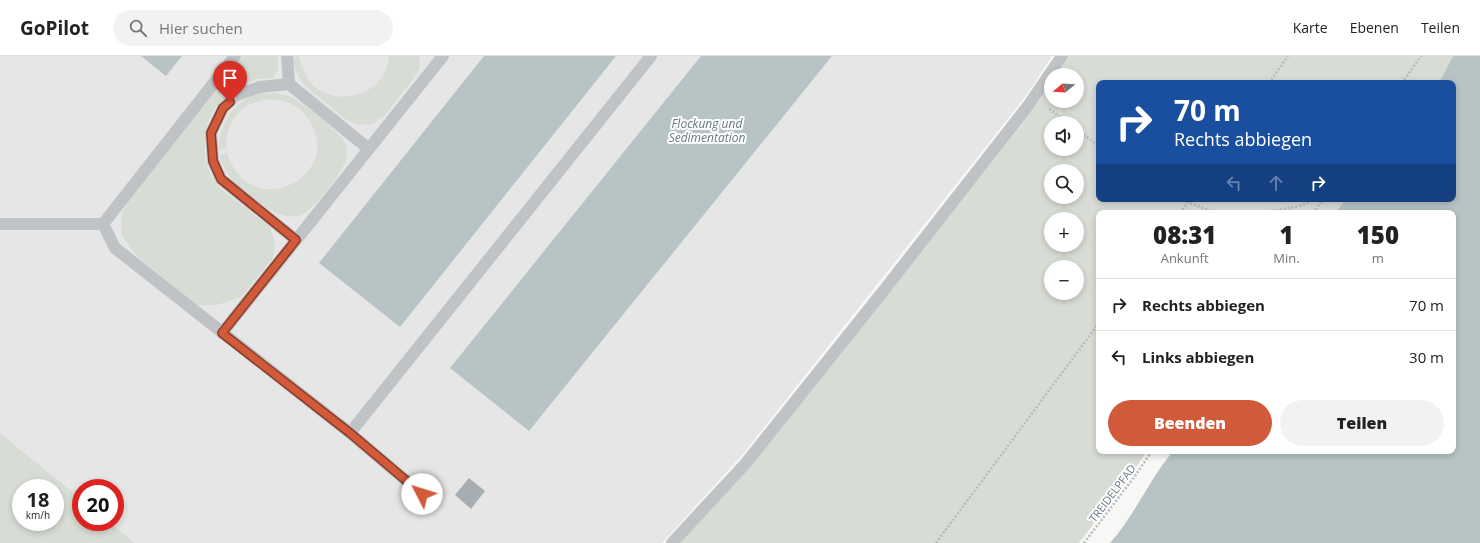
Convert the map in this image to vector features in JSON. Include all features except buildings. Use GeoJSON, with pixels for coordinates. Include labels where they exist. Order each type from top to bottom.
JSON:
{"type":"FeatureCollection","features":[{"type":"Feature","properties":{"kind":"lane"},"geometry":{"type":"LineString","coordinates":[[103,224],[235,56]]}},
{"type":"Feature","properties":{"kind":"lane"},"geometry":{"type":"LineString","coordinates":[[287,56],[289,84]]}},
{"type":"Feature","properties":{"kind":"lane"},"geometry":{"type":"LineString","coordinates":[[222,333],[443,56]]}},
{"type":"Feature","properties":{"kind":"lane"},"geometry":{"type":"LineString","coordinates":[[350,433],[651,56]]}},
{"type":"Feature","properties":{"kind":"lane"},"geometry":{"type":"LineString","coordinates":[[672,543],[746,463],[882,294],[1034,98],[1062,56]]}},
{"type":"Feature","properties":{"kind":"lane"},"geometry":{"type":"LineString","coordinates":[[296,240],[221,179],[213,161],[211,133],[223,108],[236,96],[260,87],[289,84],[369,149]]}},
{"type":"Feature","properties":{"kind":"lane"},"geometry":{"type":"LineString","coordinates":[[0,224],[103,224]]}},
{"type":"Feature","properties":{"kind":"lane"},"geometry":{"type":"LineString","coordinates":[[103,224],[115,248],[350,433],[422,494]]}},
{"type":"Feature","properties":{"kind":"path"},"geometry":{"type":"LineString","coordinates":[[1272,80],[1288,56]]}},
{"type":"Feature","properties":{"kind":"path"},"geometry":{"type":"LineString","coordinates":[[1404,80],[1421,56]]}},
{"type":"Feature","properties":{"kind":"path"},"geometry":{"type":"LineString","coordinates":[[1034,98],[1058,116]]}},
{"type":"Feature","properties":{"kind":"path"},"geometry":{"type":"LineString","coordinates":[[1084,135],[1096,144]]}},
{"type":"Feature","properties":{"kind":"path"},"geometry":{"type":"LineString","coordinates":[[1182,210],[1188,202],[1208,210]]}},
{"type":"Feature","properties":{"kind":"path"},"geometry":{"type":"LineString","coordinates":[[1277,210],[1300,206],[1310,202]]}},
{"type":"Feature","properties":{"kind":"path"},"geometry":{"type":"LineString","coordinates":[[936,543],[1096,327]]}},
{"type":"Feature","properties":{"kind":"path","name":"TREIDELPFAD"},"geometry":{"type":"LineString","coordinates":[[1084,543],[1150,454]]}},
{"type":"Feature","properties":{"kind":"shaded area"},"geometry":{"type":"Polygon","coordinates":[[[0,56],[1052,56],[1025,97],[743,454],[662,543],[135,543],[120,531],[124,531],[124,479],[72,479],[72,492],[64,485],[64,479],[56,479],[0,433],[0,56]]]}},
{"type":"Feature","properties":{"kind":"shaded area"},"geometry":{"type":"Polygon","coordinates":[[[243,56],[278,56],[278,70],[273,78],[257,79],[240,86],[216,106],[208,121],[205,142],[205,159],[211,176],[222,190],[270,227],[275,243],[273,258],[241,297],[217,305],[197,305],[146,264],[132,250],[121,234],[122,213],[134,191],[243,56]]]}},
{"type":"Feature","properties":{"kind":"shaded area"},"geometry":{"type":"Polygon","coordinates":[[[299,56],[306,75],[315,87],[330,95],[341,97],[353,96],[364,92],[373,86],[381,78],[387,68],[389,56],[419,56],[420,66],[414,78],[385,115],[373,124],[359,125],[345,119],[304,85],[296,72],[292,57],[299,56]]]}},
{"type":"Feature","properties":{"kind":"shaded area"},"geometry":{"type":"Polygon","coordinates":[[[1069,56],[1453,56],[1441,80],[1096,80],[1096,202],[1344,202],[1337,210],[1096,210],[1096,454],[1145,454],[1079,543],[680,543],[886,297],[1033,110],[1044,94],[1044,108],[1084,108],[1084,68],[1061,68],[1069,56]]]}},
{"type":"Feature","properties":{"kind":"shaded area"},"geometry":{"type":"Polygon","coordinates":[[[274,93],[289,96],[295,99],[338,133],[346,145],[346,160],[339,174],[318,201],[304,214],[298,216],[285,216],[274,212],[242,189],[229,175],[219,155],[227,153],[238,174],[254,186],[272,189],[289,185],[304,175],[314,161],[317,143],[311,123],[298,108],[285,101],[273,99],[258,101],[251,104],[239,113],[230,126],[226,140],[226,149],[218,150],[221,132],[229,115],[235,108],[241,102],[250,97],[274,93]]]}},
{"type":"Feature","properties":{"kind":"shaded area"},"geometry":{"type":"Polygon","coordinates":[[[0,433],[56,479],[12,479],[12,531],[64,531],[64,485],[72,492],[72,531],[120,531],[135,543],[0,543],[0,433]]]}},
{"type":"Feature","properties":{"kind":"water"},"geometry":{"type":"Polygon","coordinates":[[[141,56],[182,56],[166,76],[141,56]]]}},
{"type":"Feature","properties":{"kind":"water"},"geometry":{"type":"Polygon","coordinates":[[[484,56],[616,56],[400,327],[319,263],[484,56]]]}},
{"type":"Feature","properties":{"kind":"water","name":"Flockung und Sedimentation"},"geometry":{"type":"Polygon","coordinates":[[[701,56],[832,56],[529,431],[450,368],[701,56]]]}},
{"type":"Feature","properties":{"kind":"water"},"geometry":{"type":"Polygon","coordinates":[[[1453,56],[1480,56],[1480,543],[1110,543],[1127,521],[1171,454],[1456,454],[1456,210],[1337,210],[1344,202],[1456,202],[1456,80],[1441,80],[1453,56]]]}},
{"type":"Feature","properties":{"kind":"route"},"geometry":{"type":"LineString","coordinates":[[230,102],[223,108],[211,133],[213,161],[221,179],[296,240],[222,333],[350,433],[422,494]]}}]}
